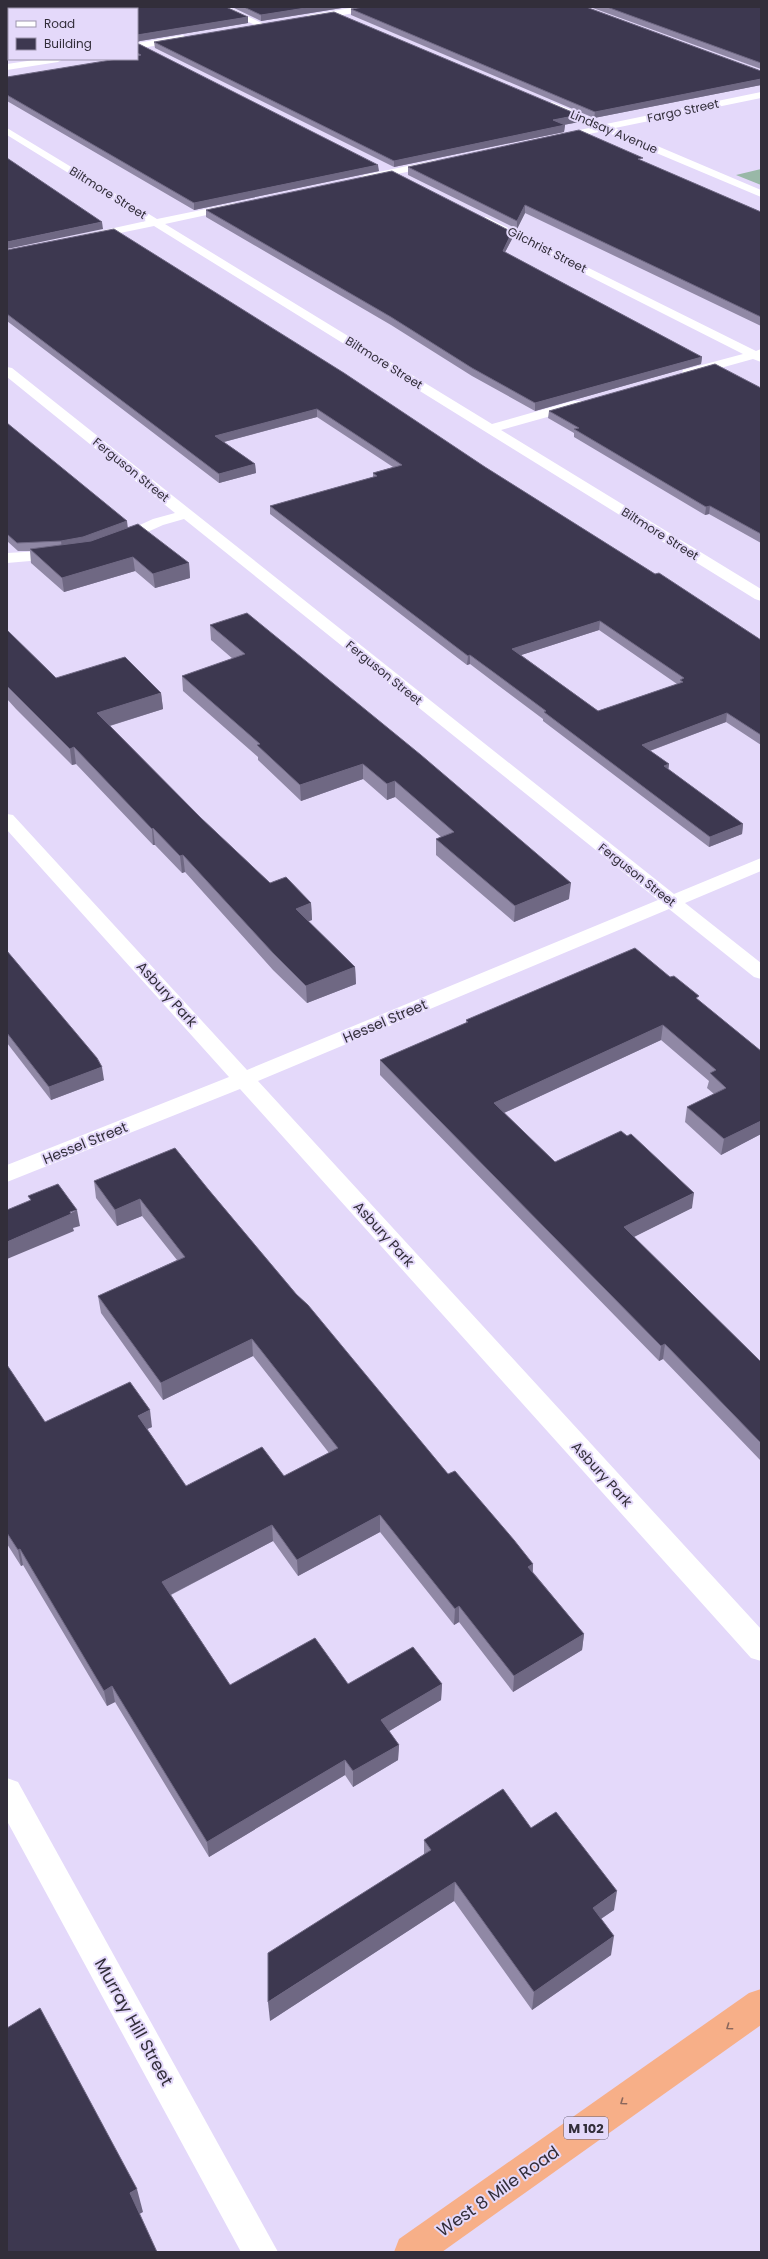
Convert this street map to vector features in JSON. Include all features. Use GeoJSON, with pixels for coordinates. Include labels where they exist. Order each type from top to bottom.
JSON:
{"type":"FeatureCollection","features":[{"type":"Feature","properties":{"kind":"highway","name":"West 8 Mile Road"},"geometry":{"type":"LineString","coordinates":[[412,2252],[761,2005]]}},
{"type":"Feature","properties":{"kind":"street"},"geometry":{"type":"LineString","coordinates":[[221,7],[265,25],[245,28]]}},
{"type":"Feature","properties":{"kind":"street"},"geometry":{"type":"LineString","coordinates":[[299,19],[372,7]]}},
{"type":"Feature","properties":{"kind":"street"},"geometry":{"type":"LineString","coordinates":[[335,13],[350,20]]}},
{"type":"Feature","properties":{"kind":"street"},"geometry":{"type":"LineString","coordinates":[[139,46],[192,37]]}},
{"type":"Feature","properties":{"kind":"street"},"geometry":{"type":"LineString","coordinates":[[139,46],[154,52]]}},
{"type":"Feature","properties":{"kind":"street"},"geometry":{"type":"LineString","coordinates":[[7,68],[52,60]]}},
{"type":"Feature","properties":{"kind":"street","name":"Fargo Street"},"geometry":{"type":"LineString","coordinates":[[542,141],[761,95]]}},
{"type":"Feature","properties":{"kind":"street","name":"Lindsay Avenue"},"geometry":{"type":"LineString","coordinates":[[544,102],[761,194]]}},
{"type":"Feature","properties":{"kind":"street","name":"Biltmore Street"},"geometry":{"type":"LineString","coordinates":[[7,131],[761,596]]}},
{"type":"Feature","properties":{"kind":"street"},"geometry":{"type":"LineString","coordinates":[[351,181],[449,160]]}},
{"type":"Feature","properties":{"kind":"street"},"geometry":{"type":"LineString","coordinates":[[375,164],[406,179]]}},
{"type":"Feature","properties":{"kind":"street"},"geometry":{"type":"LineString","coordinates":[[74,239],[243,204]]}},
{"type":"Feature","properties":{"kind":"street","name":"Gilchrist Street"},"geometry":{"type":"LineString","coordinates":[[477,215],[759,355]]}},
{"type":"Feature","properties":{"kind":"street"},"geometry":{"type":"LineString","coordinates":[[679,376],[759,355]]}},
{"type":"Feature","properties":{"kind":"street","name":"Ferguson Street"},"geometry":{"type":"LineString","coordinates":[[7,371],[761,973]]}},
{"type":"Feature","properties":{"kind":"street"},"geometry":{"type":"LineString","coordinates":[[490,429],[588,402]]}},
{"type":"Feature","properties":{"kind":"street"},"geometry":{"type":"LineString","coordinates":[[99,548],[126,538],[158,522],[186,514]]}},
{"type":"Feature","properties":{"kind":"street"},"geometry":{"type":"LineString","coordinates":[[7,558],[74,553]]}},
{"type":"Feature","properties":{"kind":"street","name":"Asbury Park"},"geometry":{"type":"LineString","coordinates":[[7,819],[244,1078],[761,1649]]}},
{"type":"Feature","properties":{"kind":"street","name":"Hessel Street"},"geometry":{"type":"LineString","coordinates":[[7,1174],[244,1078],[761,864]]}},
{"type":"Feature","properties":{"kind":"street","name":"Murray Hill Street"},"geometry":{"type":"LineString","coordinates":[[7,1792],[260,2252]]}},
{"type":"Feature","properties":{"kind":"green space"},"geometry":{"type":"Polygon","coordinates":[[[761,169],[761,185],[736,175],[761,169]]]}},
{"type":"Feature","properties":{"kind":"building"},"geometry":{"type":"Polygon","coordinates":[[[46,7],[226,7],[248,17],[138,35],[138,8],[46,7]]]}},
{"type":"Feature","properties":{"kind":"building"},"geometry":{"type":"Polygon","coordinates":[[[244,7],[312,7],[261,15],[244,7]]]}},
{"type":"Feature","properties":{"kind":"building"},"geometry":{"type":"Polygon","coordinates":[[[364,7],[586,7],[761,71],[761,79],[595,112],[351,9],[364,7]]]}},
{"type":"Feature","properties":{"kind":"building"},"geometry":{"type":"Polygon","coordinates":[[[607,7],[761,7],[761,63],[607,7]]]}},
{"type":"Feature","properties":{"kind":"building"},"geometry":{"type":"Polygon","coordinates":[[[334,12],[579,115],[553,120],[565,125],[394,161],[154,42],[334,12]]]}},
{"type":"Feature","properties":{"kind":"building"},"geometry":{"type":"Polygon","coordinates":[[[138,44],[378,165],[194,203],[7,95],[7,77],[111,60],[138,60],[138,56],[141,55],[138,54],[138,44]]]}},
{"type":"Feature","properties":{"kind":"building"},"geometry":{"type":"Polygon","coordinates":[[[579,130],[643,158],[638,159],[761,212],[761,317],[525,205],[517,221],[408,167],[579,130]]]}},
{"type":"Feature","properties":{"kind":"building"},"geometry":{"type":"Polygon","coordinates":[[[7,158],[102,222],[7,242],[7,158]]]}},
{"type":"Feature","properties":{"kind":"building"},"geometry":{"type":"Polygon","coordinates":[[[392,171],[512,232],[503,251],[702,357],[535,403],[472,368],[391,317],[206,210],[392,171]]]}},
{"type":"Feature","properties":{"kind":"building"},"geometry":{"type":"Polygon","coordinates":[[[114,229],[344,373],[485,467],[655,574],[659,573],[761,640],[761,735],[727,713],[642,745],[669,764],[664,766],[743,824],[710,837],[544,712],[546,711],[470,655],[468,656],[270,506],[377,476],[373,473],[402,465],[317,409],[215,436],[255,464],[219,474],[7,314],[7,250],[114,229]],[[600,621],[512,649],[598,711],[683,682],[680,680],[684,678],[600,621]]]}},
{"type":"Feature","properties":{"kind":"building"},"geometry":{"type":"Polygon","coordinates":[[[715,364],[761,388],[761,534],[710,506],[706,507],[574,429],[579,428],[549,411],[715,364]]]}},
{"type":"Feature","properties":{"kind":"building"},"geometry":{"type":"Polygon","coordinates":[[[7,423],[127,521],[83,537],[61,541],[17,543],[7,534],[7,423]]]}},
{"type":"Feature","properties":{"kind":"building"},"geometry":{"type":"Polygon","coordinates":[[[138,524],[189,563],[153,574],[133,557],[62,578],[30,549],[91,541],[138,524]]]}},
{"type":"Feature","properties":{"kind":"building"},"geometry":{"type":"Polygon","coordinates":[[[247,613],[421,755],[571,883],[515,906],[436,839],[454,832],[395,781],[387,784],[363,764],[300,785],[257,745],[260,744],[182,676],[245,654],[210,625],[247,613]]]}},
{"type":"Feature","properties":{"kind":"building"},"geometry":{"type":"Polygon","coordinates":[[[7,630],[56,678],[125,657],[161,693],[97,713],[201,818],[270,883],[286,877],[311,903],[296,909],[355,967],[306,986],[273,953],[183,855],[180,856],[153,828],[152,829],[74,747],[70,749],[7,686],[7,630]]]}},
{"type":"Feature","properties":{"kind":"building"},"geometry":{"type":"Polygon","coordinates":[[[635,948],[670,977],[674,976],[699,996],[696,998],[761,1051],[761,1121],[724,1139],[687,1107],[726,1088],[710,1073],[716,1070],[663,1025],[494,1103],[555,1162],[621,1131],[627,1136],[631,1134],[694,1193],[624,1227],[761,1362],[761,1443],[665,1344],[661,1346],[380,1060],[468,1022],[466,1020],[635,948]]]}},
{"type":"Feature","properties":{"kind":"building"},"geometry":{"type":"Polygon","coordinates":[[[7,951],[97,1058],[102,1067],[49,1087],[7,1033],[7,951]]]}},
{"type":"Feature","properties":{"kind":"building"},"geometry":{"type":"Polygon","coordinates":[[[175,1148],[448,1474],[455,1471],[514,1540],[533,1564],[528,1567],[584,1634],[514,1676],[459,1606],[455,1609],[380,1515],[297,1560],[272,1525],[162,1582],[230,1685],[315,1638],[348,1684],[413,1647],[442,1684],[381,1720],[399,1745],[353,1771],[345,1760],[207,1842],[112,1686],[104,1691],[20,1549],[18,1550],[7,1533],[7,1365],[45,1422],[130,1382],[150,1410],[138,1416],[186,1486],[262,1447],[284,1476],[338,1448],[252,1339],[161,1383],[98,1296],[185,1257],[140,1199],[115,1210],[94,1181],[175,1148]]]}},
{"type":"Feature","properties":{"kind":"building"},"geometry":{"type":"Polygon","coordinates":[[[58,1184],[77,1210],[7,1242],[7,1210],[31,1200],[28,1196],[58,1184]]]}},
{"type":"Feature","properties":{"kind":"building"},"geometry":{"type":"Polygon","coordinates":[[[503,1789],[531,1828],[556,1812],[617,1891],[593,1908],[614,1936],[534,1992],[455,1882],[268,2002],[268,1953],[431,1850],[424,1840],[503,1789]]]}},
{"type":"Feature","properties":{"kind":"building"},"geometry":{"type":"Polygon","coordinates":[[[40,2008],[137,2189],[130,2193],[157,2252],[7,2252],[7,2028],[40,2008]]]}}]}
